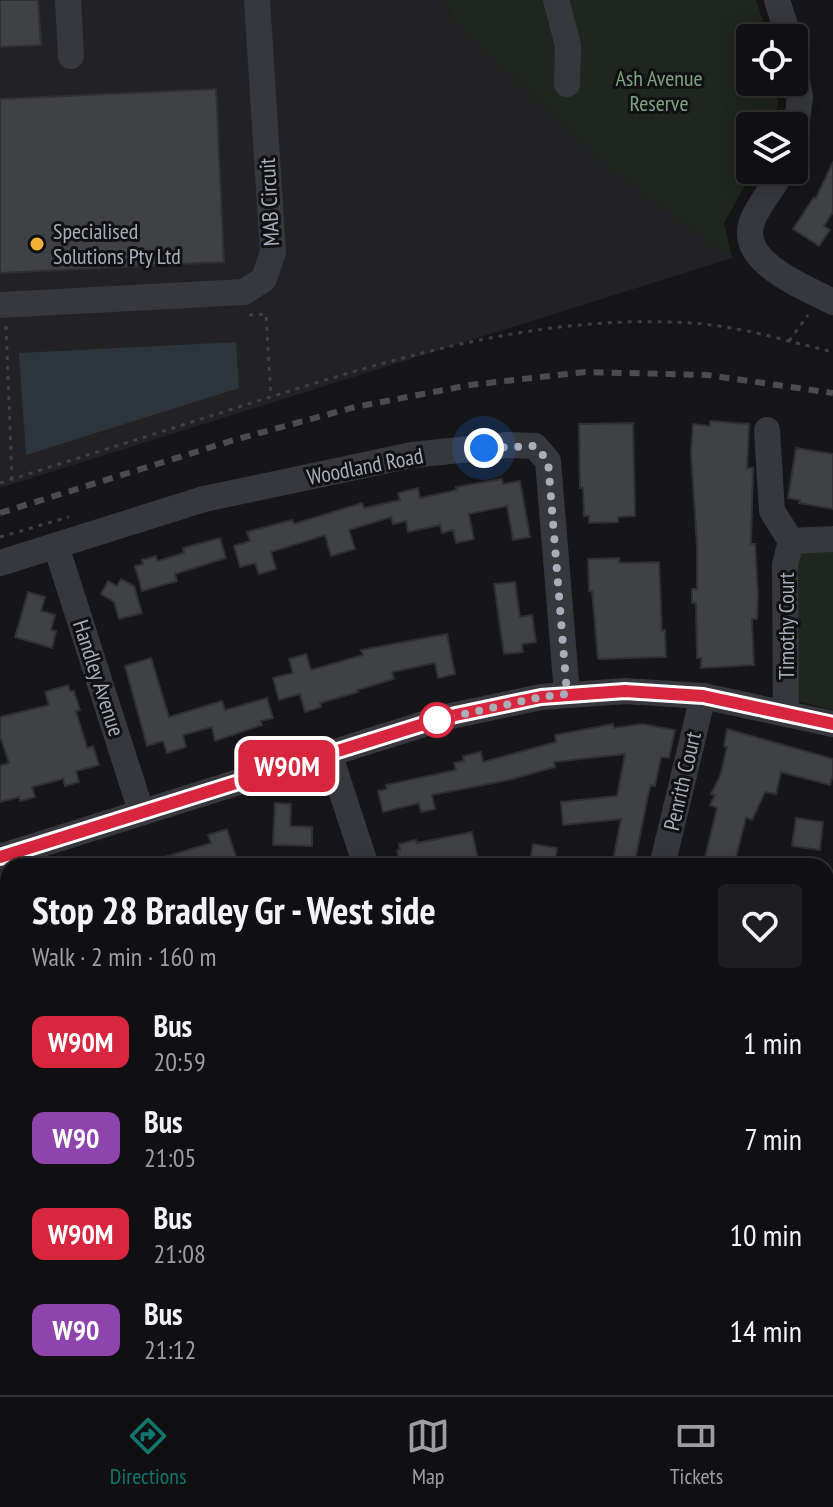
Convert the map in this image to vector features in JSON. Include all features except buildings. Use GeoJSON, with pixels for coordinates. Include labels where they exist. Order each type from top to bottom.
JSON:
{"type":"FeatureCollection","features":[{"type":"Feature","properties":{"kind":"street"},"geometry":{"type":"LineString","coordinates":[[68,0],[71,56]]}},
{"type":"Feature","properties":{"kind":"street","name":"MAB Circuit"},"geometry":{"type":"LineString","coordinates":[[3,316],[244,292],[264,279],[273,252],[257,0]]}},
{"type":"Feature","properties":{"kind":"street"},"geometry":{"type":"LineString","coordinates":[[556,0],[568,45],[567,84]]}},
{"type":"Feature","properties":{"kind":"street"},"geometry":{"type":"LineString","coordinates":[[777,0],[785,24]]}},
{"type":"Feature","properties":{"kind":"street"},"geometry":{"type":"LineString","coordinates":[[776,184],[753,219],[750,235],[758,256],[778,273],[828,299]]}},
{"type":"Feature","properties":{"kind":"street","name":"Timothy Court"},"geometry":{"type":"LineString","coordinates":[[767,430],[772,511],[791,541],[785,565],[786,713]]}},
{"type":"Feature","properties":{"kind":"street","name":"Woodland Road"},"geometry":{"type":"LineString","coordinates":[[0,563],[204,499],[412,455],[508,445],[535,446],[548,461],[567,694]]}},
{"type":"Feature","properties":{"kind":"street","name":"Timothy Court"},"geometry":{"type":"LineString","coordinates":[[791,541],[833,539]]}},
{"type":"Feature","properties":{"kind":"street","name":"Handley Avenue"},"geometry":{"type":"LineString","coordinates":[[56,546],[141,811]]}},
{"type":"Feature","properties":{"kind":"street"},"geometry":{"type":"LineString","coordinates":[[0,857],[446,717],[541,697],[625,691],[703,696],[833,724]]}},
{"type":"Feature","properties":{"kind":"street","name":"Penrith Court"},"geometry":{"type":"LineString","coordinates":[[664,858],[703,696]]}},
{"type":"Feature","properties":{"kind":"street"},"geometry":{"type":"LineString","coordinates":[[329,753],[363,858]]}},
{"type":"Feature","properties":{"kind":"path"},"geometry":{"type":"LineString","coordinates":[[789,341],[828,299]]}},
{"type":"Feature","properties":{"kind":"path"},"geometry":{"type":"LineString","coordinates":[[236,315],[266,314],[271,397]]}},
{"type":"Feature","properties":{"kind":"path"},"geometry":{"type":"LineString","coordinates":[[0,327],[3,316]]}},
{"type":"Feature","properties":{"kind":"path"},"geometry":{"type":"LineString","coordinates":[[3,316],[12,479]]}},
{"type":"Feature","properties":{"kind":"path"},"geometry":{"type":"LineString","coordinates":[[0,483],[386,361],[493,337],[645,322],[695,323],[833,352]]}},
{"type":"Feature","properties":{"kind":"shaded area"},"geometry":{"type":"Polygon","coordinates":[[[0,0],[441,0],[461,27],[610,170],[732,258],[0,488],[0,0]]]}},
{"type":"Feature","properties":{"kind":"shaded area"},"geometry":{"type":"Polygon","coordinates":[[[236,342],[239,388],[26,455],[19,353],[236,342]]]}},
{"type":"Feature","properties":{"kind":"green space","name":"Ash Avenue Reserve"},"geometry":{"type":"Polygon","coordinates":[[[441,0],[756,0],[764,24],[736,24],[736,96],[779,96],[776,112],[736,112],[736,184],[746,184],[724,223],[732,258],[610,170],[461,27],[441,0]]]}},
{"type":"Feature","properties":{"kind":"green space"},"geometry":{"type":"Polygon","coordinates":[[[833,543],[833,710],[793,700],[794,544],[833,543]]]}},
{"type":"Feature","properties":{"kind":"railway"},"geometry":{"type":"LineString","coordinates":[[0,513],[234,440],[355,407],[470,385],[585,372],[707,375],[833,393]]}},
{"type":"Feature","properties":{"kind":"bus line","name":"W90M"},"geometry":{"type":"LineString","coordinates":[[0,857],[446,717],[541,697],[625,691],[703,696],[833,724]]}},
{"type":"Feature","properties":{"kind":"place","name":"Specialised Solutions Pty Ltd"},"geometry":{"type":"Point","coordinates":[37,244]}},
{"type":"Feature","properties":{"kind":"route"},"geometry":{"type":"LineString","coordinates":[[437,720],[567,694],[548,461],[535,446],[484,448]]}}]}
